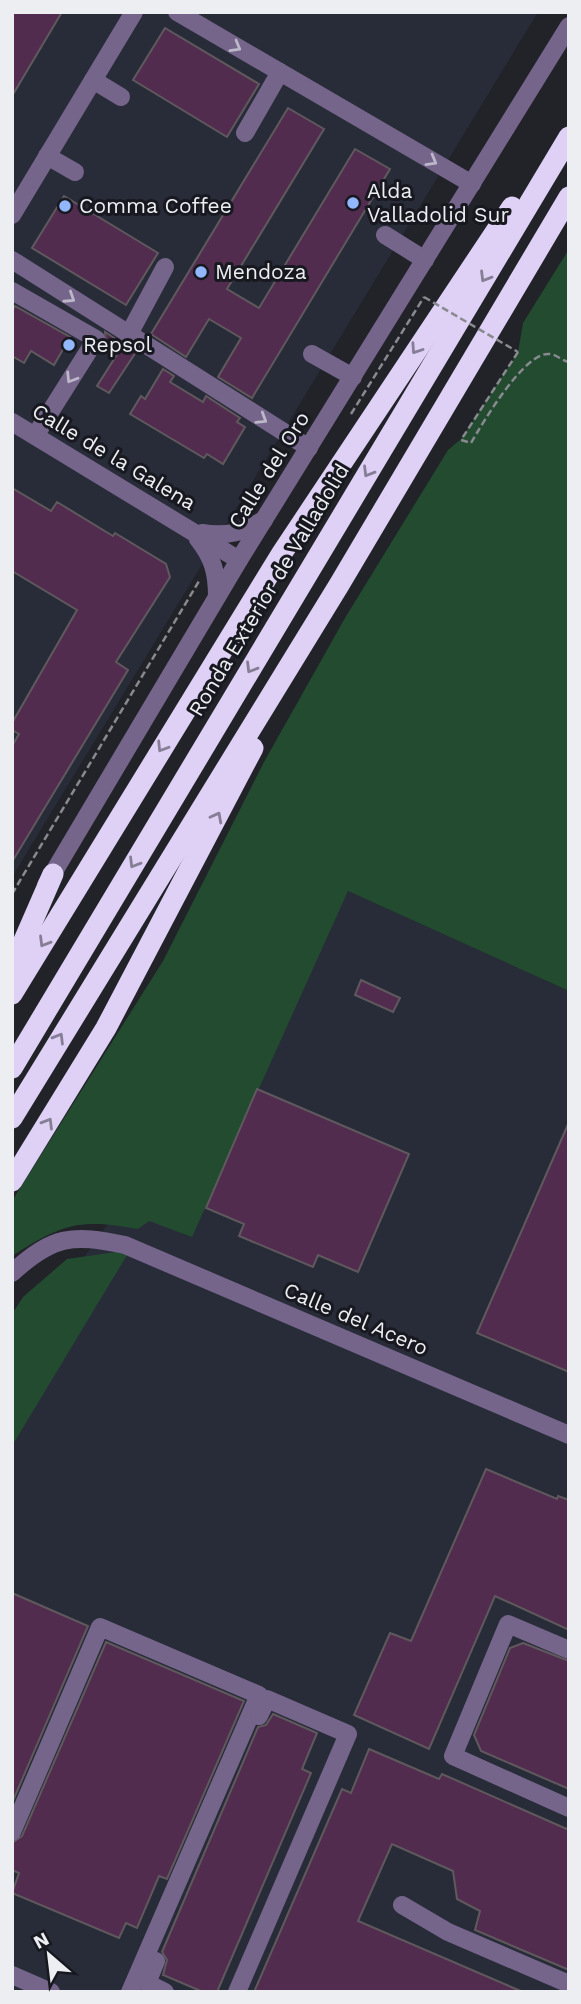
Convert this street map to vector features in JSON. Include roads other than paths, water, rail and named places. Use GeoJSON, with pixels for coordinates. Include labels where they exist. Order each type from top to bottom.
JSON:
{"type":"FeatureCollection","features":[{"type":"Feature","properties":{"kind":"highway","name":"Ronda Exterior de Valladolid"},"geometry":{"type":"LineString","coordinates":[[12,1068],[569,137]]}},
{"type":"Feature","properties":{"kind":"highway"},"geometry":{"type":"LineString","coordinates":[[12,993],[282,553],[508,211],[558,156]]}},
{"type":"Feature","properties":{"kind":"highway"},"geometry":{"type":"LineString","coordinates":[[12,1118],[339,585],[569,197]]}},
{"type":"Feature","properties":{"kind":"highway"},"geometry":{"type":"LineString","coordinates":[[12,1181],[106,1028],[339,585]]}},
{"type":"Feature","properties":{"kind":"highway"},"geometry":{"type":"LineString","coordinates":[[12,968],[53,874]]}},
{"type":"Feature","properties":{"kind":"street"},"geometry":{"type":"LineString","coordinates":[[12,215],[134,12]]}},
{"type":"Feature","properties":{"kind":"street"},"geometry":{"type":"LineString","coordinates":[[177,12],[472,184]]}},
{"type":"Feature","properties":{"kind":"street","name":"Calle del Oro"},"geometry":{"type":"LineString","coordinates":[[12,942],[239,560],[569,26]]}},
{"type":"Feature","properties":{"kind":"street"},"geometry":{"type":"LineString","coordinates":[[245,133],[280,72]]}},
{"type":"Feature","properties":{"kind":"street"},"geometry":{"type":"LineString","coordinates":[[93,80],[121,97]]}},
{"type":"Feature","properties":{"kind":"street"},"geometry":{"type":"LineString","coordinates":[[47,156],[75,172]]}},
{"type":"Feature","properties":{"kind":"street"},"geometry":{"type":"LineString","coordinates":[[385,235],[425,260]]}},
{"type":"Feature","properties":{"kind":"street"},"geometry":{"type":"LineString","coordinates":[[12,260],[128,336],[309,448]]}},
{"type":"Feature","properties":{"kind":"street"},"geometry":{"type":"LineString","coordinates":[[128,336],[164,267]]}},
{"type":"Feature","properties":{"kind":"street"},"geometry":{"type":"LineString","coordinates":[[12,291],[96,339],[35,436]]}},
{"type":"Feature","properties":{"kind":"street"},"geometry":{"type":"LineString","coordinates":[[312,354],[353,377]]}},
{"type":"Feature","properties":{"kind":"street","name":"Calle de la Galena"},"geometry":{"type":"LineString","coordinates":[[12,422],[239,560]]}},
{"type":"Feature","properties":{"kind":"street","name":"Calle de la Galena"},"geometry":{"type":"LineString","coordinates":[[192,531],[224,537],[238,534],[264,520]]}},
{"type":"Feature","properties":{"kind":"street","name":"Calle de la Galena"},"geometry":{"type":"LineString","coordinates":[[192,531],[209,553],[217,573],[217,597]]}},
{"type":"Feature","properties":{"kind":"street","name":"Calle del Acero"},"geometry":{"type":"LineString","coordinates":[[12,1273],[30,1256],[57,1243],[84,1236],[125,1245],[567,1431]]}},
{"type":"Feature","properties":{"kind":"street"},"geometry":{"type":"LineString","coordinates":[[569,1650],[508,1624],[453,1756],[569,1808]]}},
{"type":"Feature","properties":{"kind":"street"},"geometry":{"type":"LineString","coordinates":[[12,1832],[100,1627],[259,1695],[130,1992]]}},
{"type":"Feature","properties":{"kind":"street"},"geometry":{"type":"LineString","coordinates":[[165,1992],[147,1983],[267,1699],[348,1734],[237,1992]]}},
{"type":"Feature","properties":{"kind":"street"},"geometry":{"type":"LineString","coordinates":[[402,1905],[448,1932],[569,1983]]}},
{"type":"Feature","properties":{"kind":"street"},"geometry":{"type":"LineString","coordinates":[[12,1975],[41,1990]]}},
{"type":"Feature","properties":{"kind":"place","name":"Alda Valladolid Sur"},"geometry":{"type":"Point","coordinates":[353,203]}},
{"type":"Feature","properties":{"kind":"place","name":"Comma Coffee"},"geometry":{"type":"Point","coordinates":[65,206]}},
{"type":"Feature","properties":{"kind":"place","name":"Mendoza"},"geometry":{"type":"Point","coordinates":[201,272]}},
{"type":"Feature","properties":{"kind":"place","name":"Repsol"},"geometry":{"type":"Point","coordinates":[69,345]}}]}
